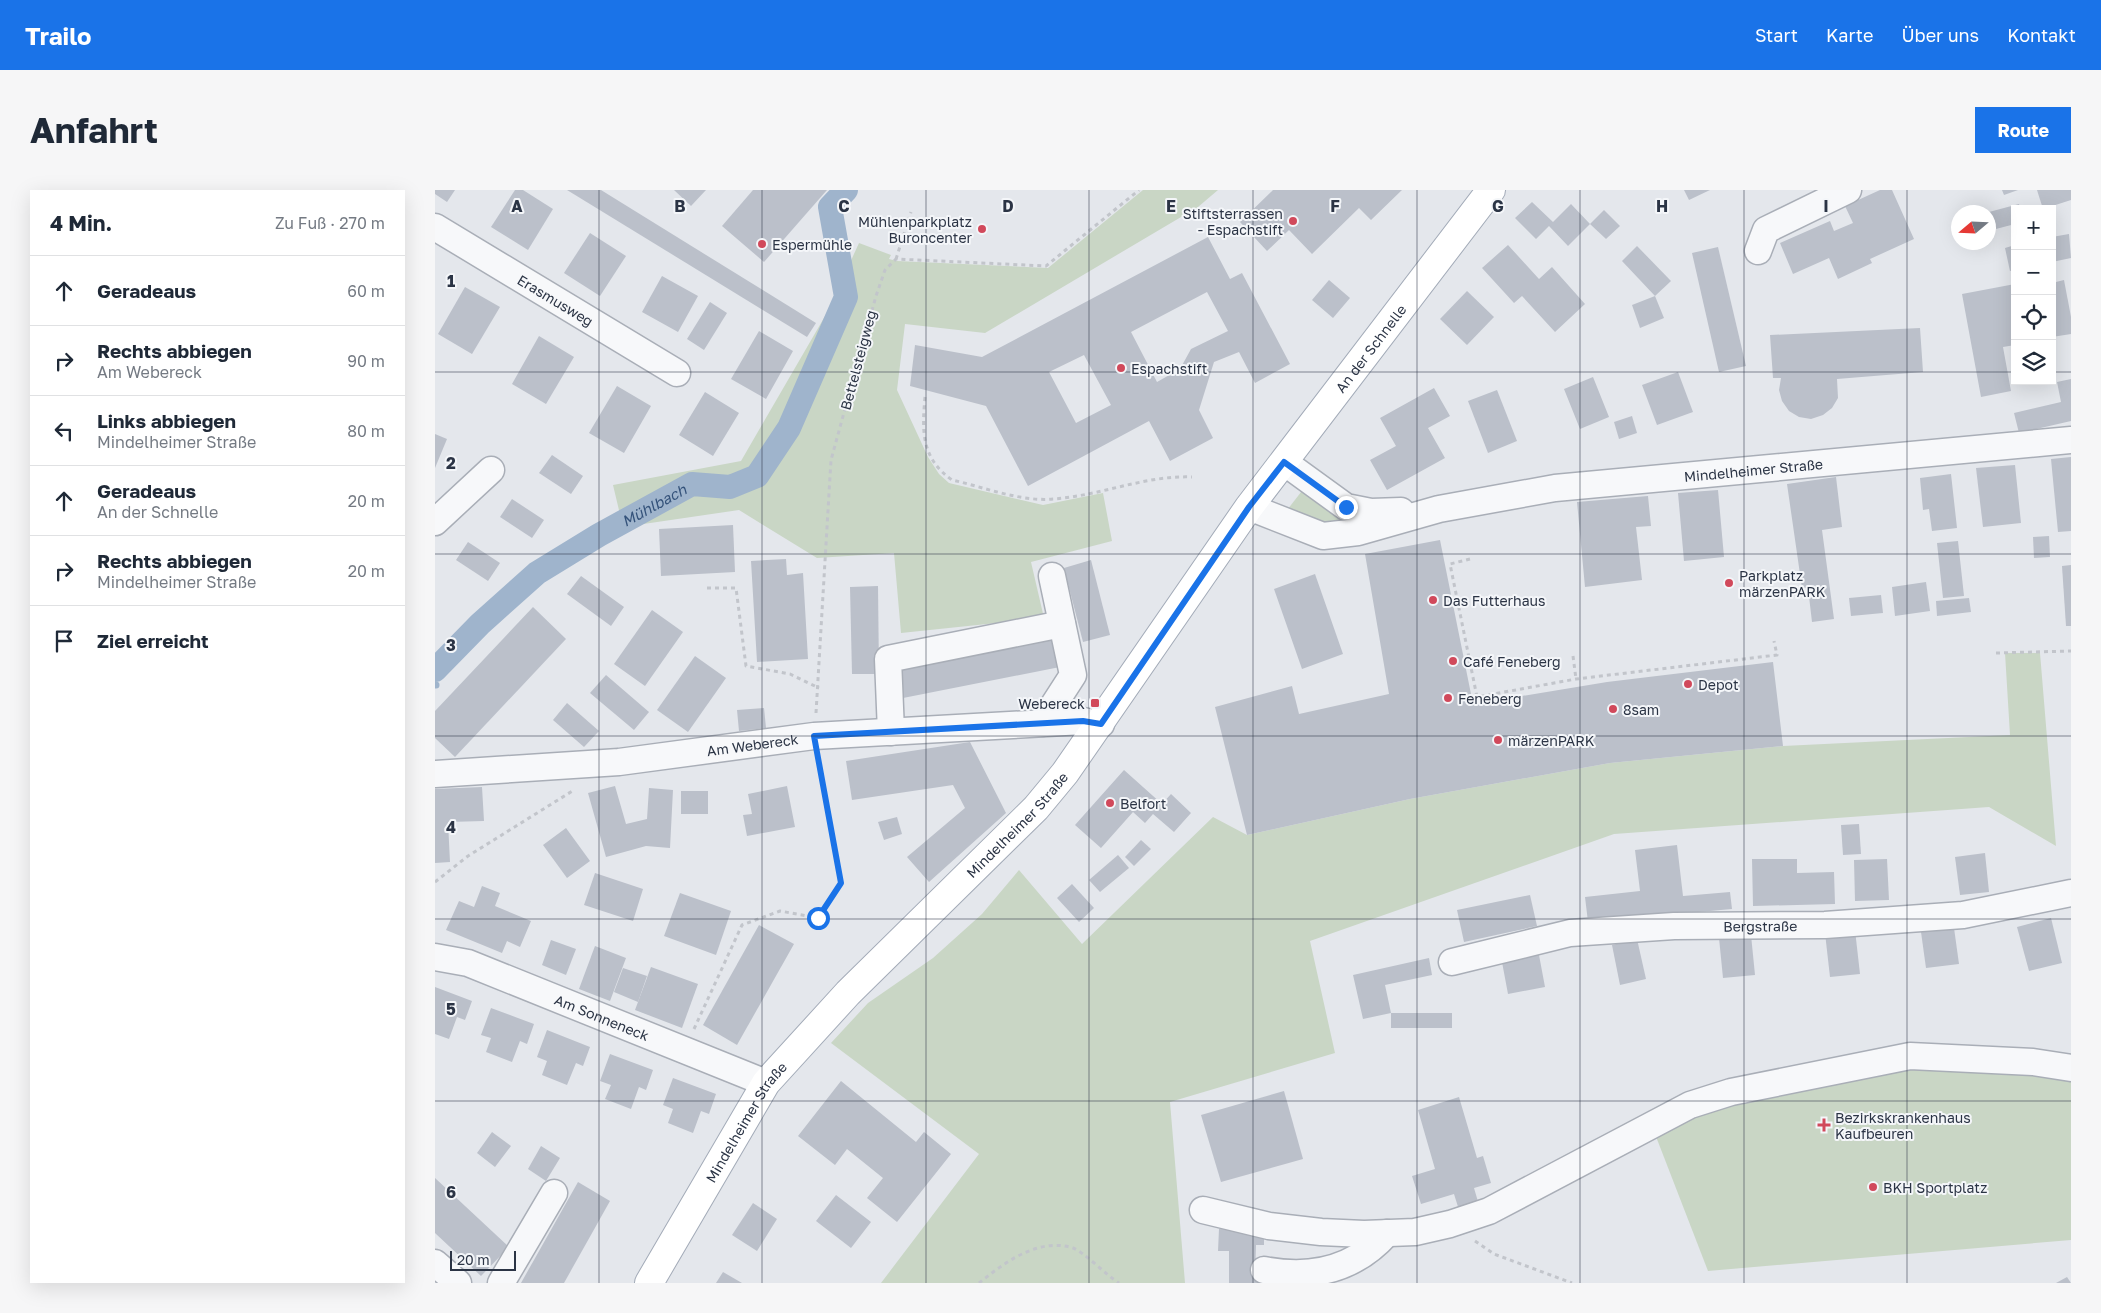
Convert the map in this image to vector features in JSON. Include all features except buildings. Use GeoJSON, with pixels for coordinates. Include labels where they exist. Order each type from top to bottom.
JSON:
{"type":"FeatureCollection","features":[{"type":"Feature","properties":{"kind":"main road","name":"An der Schnelle"},"geometry":{"type":"LineString","coordinates":[[1249,507],[1491,190]]}},
{"type":"Feature","properties":{"kind":"main road","name":"Mindelheimer Straße"},"geometry":{"type":"LineString","coordinates":[[649,1283],[766,1083],[847,992],[1036,808],[1065,773],[1101,724],[1249,507]]}},
{"type":"Feature","properties":{"kind":"street"},"geometry":{"type":"LineString","coordinates":[[1758,251],[1766,230],[1848,190]]}},
{"type":"Feature","properties":{"kind":"street","name":"Erasmusweg"},"geometry":{"type":"LineString","coordinates":[[435,227],[677,373]]}},
{"type":"Feature","properties":{"kind":"street","name":"Mindelheimer Straße"},"geometry":{"type":"LineString","coordinates":[[1249,507],[1323,536],[1358,532],[1439,509],[1555,488],[2071,440]]}},
{"type":"Feature","properties":{"kind":"street","name":"Mindelheimer Straße"},"geometry":{"type":"LineString","coordinates":[[1284,462],[1346,507],[1371,512],[1439,509]]}},
{"type":"Feature","properties":{"kind":"street"},"geometry":{"type":"LineString","coordinates":[[435,522],[491,470]]}},
{"type":"Feature","properties":{"kind":"street"},"geometry":{"type":"LineString","coordinates":[[1042,723],[1073,675],[1052,576]]}},
{"type":"Feature","properties":{"kind":"street"},"geometry":{"type":"LineString","coordinates":[[891,732],[888,659],[1062,624]]}},
{"type":"Feature","properties":{"kind":"street","name":"Am Webereck"},"geometry":{"type":"LineString","coordinates":[[435,774],[619,762],[814,736],[1083,721],[1101,724]]}},
{"type":"Feature","properties":{"kind":"street","name":"Bergstraße"},"geometry":{"type":"LineString","coordinates":[[1453,962],[1570,933],[1674,926],[1825,925],[1963,915],[2071,893]]}},
{"type":"Feature","properties":{"kind":"street","name":"Am Sonneneck"},"geometry":{"type":"LineString","coordinates":[[435,957],[468,964],[766,1083]]}},
{"type":"Feature","properties":{"kind":"street"},"geometry":{"type":"LineString","coordinates":[[1203,1210],[1278,1227],[1321,1232],[1415,1232],[1489,1211],[1689,1105],[1731,1092],[1911,1056],[2033,1062],[2071,1068]]}},
{"type":"Feature","properties":{"kind":"street"},"geometry":{"type":"LineString","coordinates":[[501,1283],[554,1193]]}},
{"type":"Feature","properties":{"kind":"street"},"geometry":{"type":"LineString","coordinates":[[1264,1270],[1293,1274],[1318,1272],[1350,1264],[1376,1245],[1387,1233]]}},
{"type":"Feature","properties":{"kind":"street"},"geometry":{"type":"LineString","coordinates":[[435,1263],[458,1283]]}},
{"type":"Feature","properties":{"kind":"path"},"geometry":{"type":"LineString","coordinates":[[896,259],[1046,266],[1139,190]]}},
{"type":"Feature","properties":{"kind":"path","name":"Bettelsteigweg"},"geometry":{"type":"LineString","coordinates":[[684,1051],[742,926],[780,911],[818,918],[841,883],[814,736],[819,688],[831,460],[876,296],[885,270],[896,259],[911,212]]}},
{"type":"Feature","properties":{"kind":"path"},"geometry":{"type":"LineString","coordinates":[[925,397],[922,431],[930,456],[941,472],[952,480],[1036,500],[1101,491],[1168,476],[1193,477]]}},
{"type":"Feature","properties":{"kind":"path"},"geometry":{"type":"LineString","coordinates":[[1470,559],[1450,564],[1477,697],[1576,679],[1777,655],[1775,641]]}},
{"type":"Feature","properties":{"kind":"path"},"geometry":{"type":"LineString","coordinates":[[707,588],[736,588],[745,666],[790,674],[819,688]]}},
{"type":"Feature","properties":{"kind":"path"},"geometry":{"type":"LineString","coordinates":[[1996,652],[2071,651]]}},
{"type":"Feature","properties":{"kind":"path"},"geometry":{"type":"LineString","coordinates":[[1573,656],[1576,679]]}},
{"type":"Feature","properties":{"kind":"path"},"geometry":{"type":"LineString","coordinates":[[435,882],[468,856],[579,787]]}},
{"type":"Feature","properties":{"kind":"path"},"geometry":{"type":"LineString","coordinates":[[1461,1220],[1465,1233],[1494,1254],[1572,1283]]}},
{"type":"Feature","properties":{"kind":"path"},"geometry":{"type":"LineString","coordinates":[[979,1283],[997,1269],[1039,1246],[1073,1248],[1119,1283]]}},
{"type":"Feature","properties":{"kind":"green space"},"geometry":{"type":"Polygon","coordinates":[[[1143,190],[1218,190],[1198,207],[985,333],[905,324],[897,390],[928,457],[939,474],[949,483],[1043,505],[1103,493],[1112,541],[1031,562],[1044,618],[901,633],[894,553],[817,558],[739,510],[623,527],[613,485],[741,461],[828,311],[859,243],[891,255],[889,259],[897,261],[1048,268],[1143,190]]]}},
{"type":"Feature","properties":{"kind":"green space"},"geometry":{"type":"Polygon","coordinates":[[[1305,487],[1367,521],[1323,528],[1284,514],[1305,487]]]}},
{"type":"Feature","properties":{"kind":"green space"},"geometry":{"type":"Polygon","coordinates":[[[2005,653],[2040,653],[2056,846],[1989,807],[1614,834],[1310,941],[1335,1053],[1170,1102],[1185,1283],[881,1283],[979,1154],[831,1043],[868,1003],[933,958],[982,914],[1019,870],[1082,944],[1213,817],[1247,835],[1410,799],[1610,763],[1783,746],[2010,735],[2005,653]]]}},
{"type":"Feature","properties":{"kind":"green space","name":"BKH Sportplatz"},"geometry":{"type":"Polygon","coordinates":[[[1914,1063],[2071,1078],[2071,1240],[1708,1271],[1655,1134],[1689,1115],[1914,1063]]]}},
{"type":"Feature","properties":{"kind":"waterway","name":"Mühlbach"},"geometry":{"type":"LineString","coordinates":[[435,670],[480,624],[537,573],[599,535],[692,484],[730,487],[757,476],[789,428],[846,297],[830,207],[846,190]]}},
{"type":"Feature","properties":{"kind":"place","name":"Stiftsterrassen - Espachstift"},"geometry":{"type":"Point","coordinates":[1293,221]}},
{"type":"Feature","properties":{"kind":"place","name":"Mühlenparkplatz Buroncenter"},"geometry":{"type":"Point","coordinates":[982,229]}},
{"type":"Feature","properties":{"kind":"place","name":"Espermühle"},"geometry":{"type":"Point","coordinates":[762,244]}},
{"type":"Feature","properties":{"kind":"place","name":"Espachstift"},"geometry":{"type":"Point","coordinates":[1121,368]}},
{"type":"Feature","properties":{"kind":"place","name":"Parkplatz märzenPARK"},"geometry":{"type":"Point","coordinates":[1729,583]}},
{"type":"Feature","properties":{"kind":"place","name":"Das Futterhaus"},"geometry":{"type":"Point","coordinates":[1433,600]}},
{"type":"Feature","properties":{"kind":"place","name":"Café Feneberg"},"geometry":{"type":"Point","coordinates":[1453,661]}},
{"type":"Feature","properties":{"kind":"place","name":"Depot"},"geometry":{"type":"Point","coordinates":[1688,684]}},
{"type":"Feature","properties":{"kind":"place","name":"Feneberg"},"geometry":{"type":"Point","coordinates":[1448,698]}},
{"type":"Feature","properties":{"kind":"place","name":"Webereck"},"geometry":{"type":"Point","coordinates":[1095,703]}},
{"type":"Feature","properties":{"kind":"place","name":"8sam"},"geometry":{"type":"Point","coordinates":[1613,709]}},
{"type":"Feature","properties":{"kind":"place","name":"märzenPARK"},"geometry":{"type":"Point","coordinates":[1498,740]}},
{"type":"Feature","properties":{"kind":"place","name":"Belfort"},"geometry":{"type":"Point","coordinates":[1110,803]}},
{"type":"Feature","properties":{"kind":"place","name":"Bezirkskrankenhaus Kaufbeuren"},"geometry":{"type":"Point","coordinates":[1824,1125]}},
{"type":"Feature","properties":{"kind":"place","name":"BKH Sportplatz"},"geometry":{"type":"Point","coordinates":[1873,1187]}},
{"type":"Feature","properties":{"kind":"route"},"geometry":{"type":"LineString","coordinates":[[818,918],[841,883],[814,736],[1083,721],[1101,724],[1249,507],[1284,462],[1346,507]]}}]}
